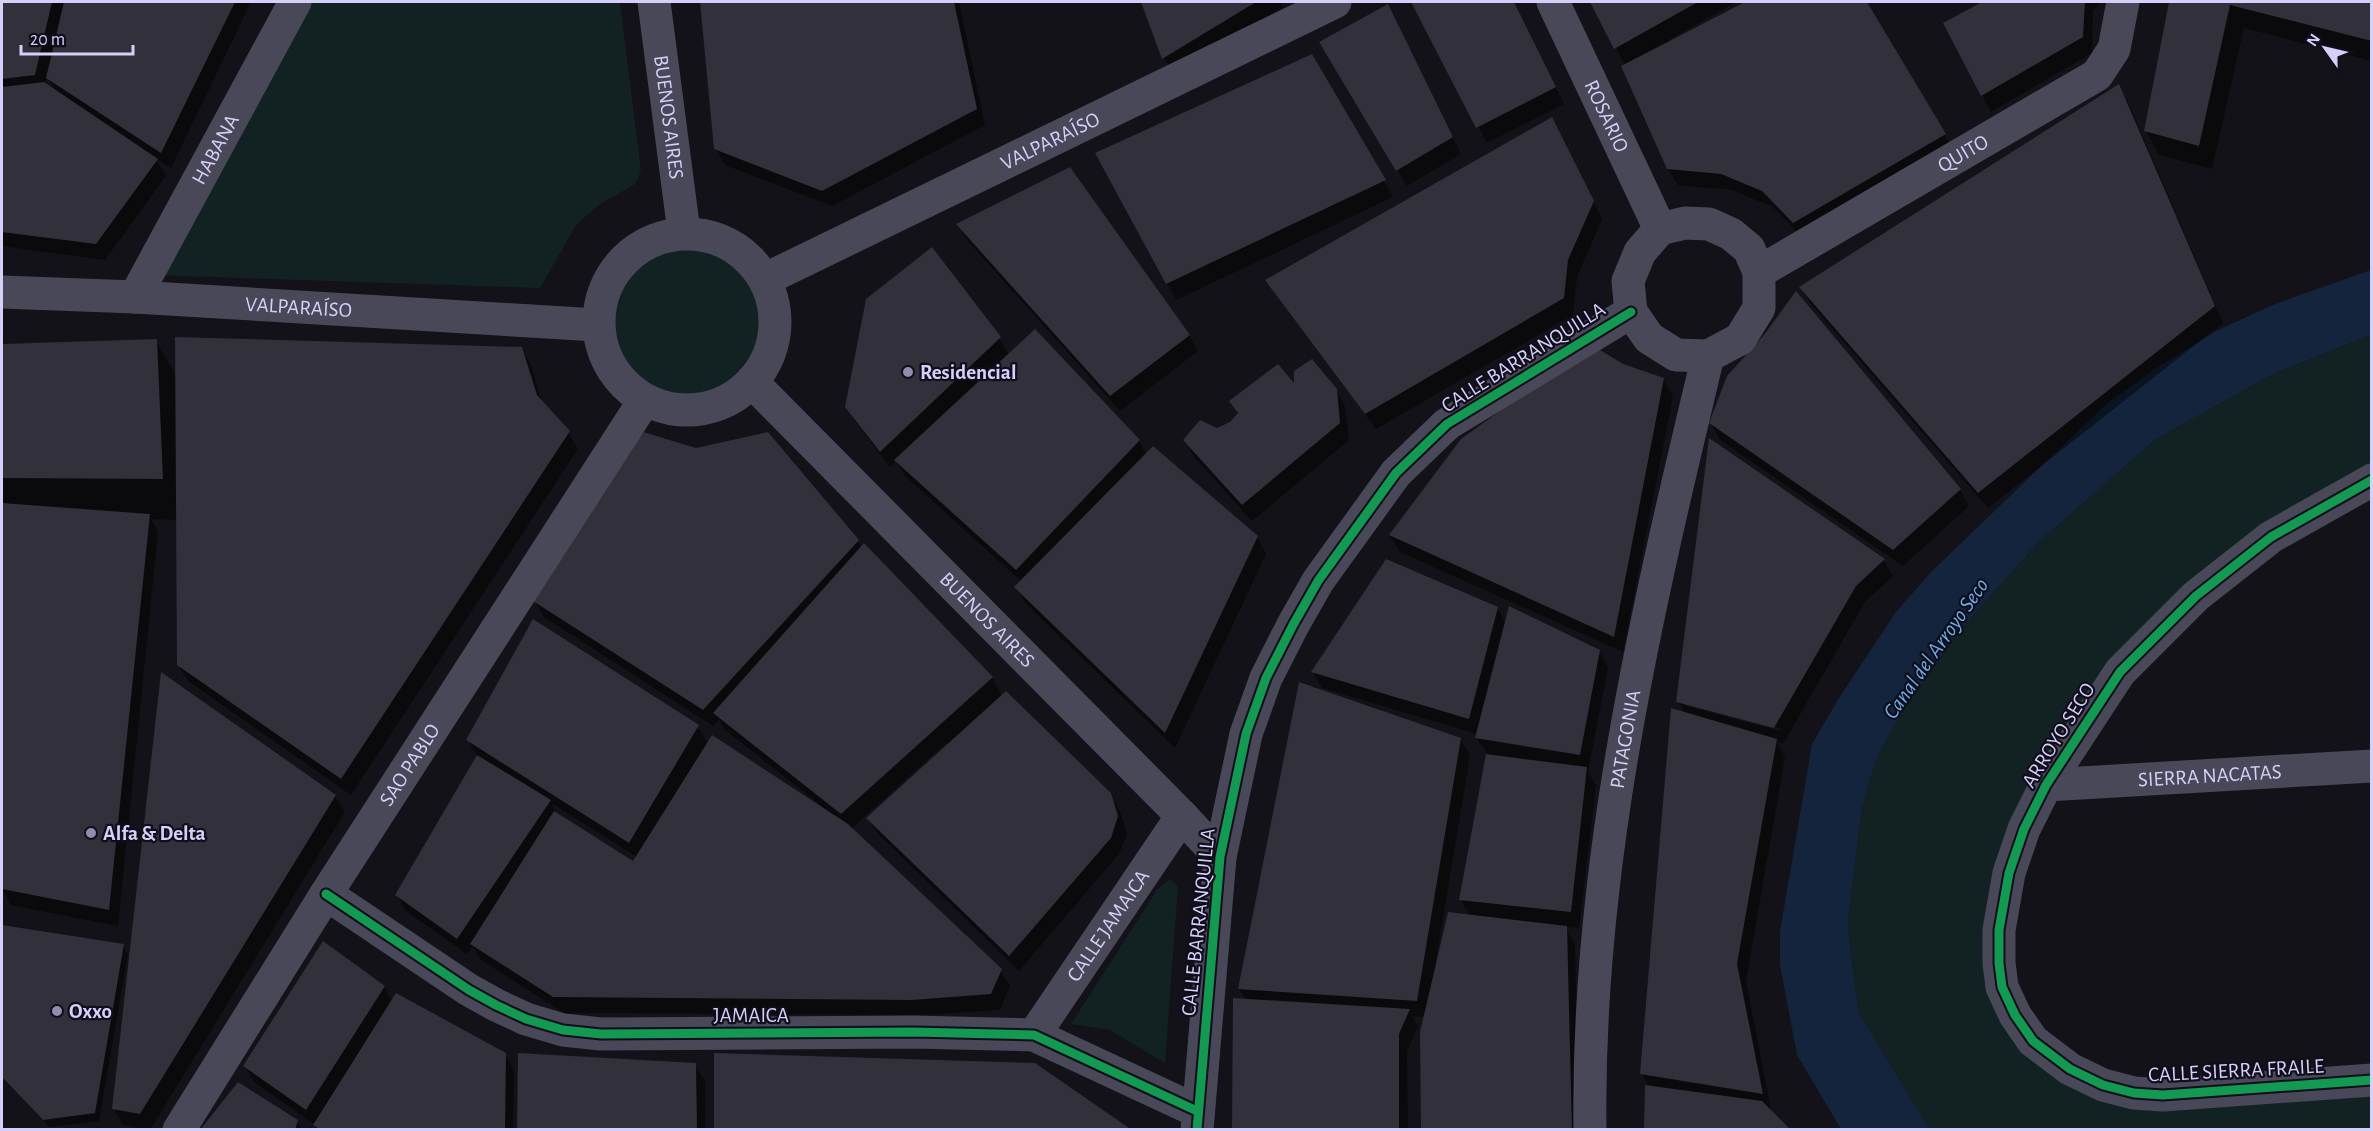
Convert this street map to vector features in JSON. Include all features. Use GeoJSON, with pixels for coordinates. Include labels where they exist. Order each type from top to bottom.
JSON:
{"type":"FeatureCollection","features":[{"type":"Feature","properties":{"kind":"street","name":"HABANA"},"geometry":{"type":"LineString","coordinates":[[135,297],[295,2]]}},
{"type":"Feature","properties":{"kind":"street","name":"BUENOS AIRES"},"geometry":{"type":"LineString","coordinates":[[654,2],[684,232]]}},
{"type":"Feature","properties":{"kind":"street","name":"VALPARAÍSO"},"geometry":{"type":"LineString","coordinates":[[766,279],[1335,2]]}},
{"type":"Feature","properties":{"kind":"street","name":"ROSARIO"},"geometry":{"type":"LineString","coordinates":[[1553,2],[1660,229]]}},
{"type":"Feature","properties":{"kind":"street","name":"QUITO"},"geometry":{"type":"LineString","coordinates":[[1759,272],[2097,75],[2114,49],[2123,2]]}},
{"type":"Feature","properties":{"kind":"street"},"geometry":{"type":"LineString","coordinates":[[1685,223],[1709,224],[1731,234],[1749,249],[1759,272],[1759,308],[1740,339],[1708,356],[1676,355],[1649,338],[1631,312],[1628,281],[1640,252],[1660,229],[1685,223]]}},
{"type":"Feature","properties":{"kind":"street"},"geometry":{"type":"LineString","coordinates":[[684,232],[717,237],[745,254],[766,279],[776,315],[771,351],[753,383],[720,405],[682,412],[644,401],[620,382],[603,356],[597,325],[610,282],[624,264],[651,240],[684,232]]}},
{"type":"Feature","properties":{"kind":"street","name":"VALPARAÍSO"},"geometry":{"type":"LineString","coordinates":[[2,292],[135,297],[597,325]]}},
{"type":"Feature","properties":{"kind":"street","name":"CALLE BARRANQUILLA"},"geometry":{"type":"LineString","coordinates":[[1197,1120],[1220,857],[1246,734],[1266,678],[1318,580],[1396,473],[1447,424],[1631,312]]}},
{"type":"Feature","properties":{"kind":"street","name":"PATAGONIA"},"geometry":{"type":"LineString","coordinates":[[1590,1130],[1596,945],[1623,744],[1669,518],[1708,356]]}},
{"type":"Feature","properties":{"kind":"street","name":"BUENOS AIRES"},"geometry":{"type":"LineString","coordinates":[[753,383],[1220,857]]}},
{"type":"Feature","properties":{"kind":"street","name":"SAO PABLO"},"geometry":{"type":"LineString","coordinates":[[178,1130],[326,894],[644,401]]}},
{"type":"Feature","properties":{"kind":"street","name":"ARROYO SECO"},"geometry":{"type":"LineString","coordinates":[[2103,1085],[2070,1069],[2033,1041],[2015,1015],[2002,987],[1999,930],[2009,873],[2024,830],[2046,785],[2120,672],[2196,596],[2271,537],[2372,480]]}},
{"type":"Feature","properties":{"kind":"street","name":"SIERRA NACATAS"},"geometry":{"type":"LineString","coordinates":[[2046,785],[2372,766]]}},
{"type":"Feature","properties":{"kind":"street","name":"CALLE JAMAICA"},"geometry":{"type":"LineString","coordinates":[[1034,1035],[1182,816]]}},
{"type":"Feature","properties":{"kind":"street","name":"JAMAICA"},"geometry":{"type":"LineString","coordinates":[[326,894],[478,995],[526,1020],[563,1030],[601,1034],[954,1032],[1034,1035],[1197,1120]]}},
{"type":"Feature","properties":{"kind":"street","name":"CALLE SIERRA FRAILE"},"geometry":{"type":"LineString","coordinates":[[2103,1085],[2134,1093],[2163,1095],[2372,1080]]}},
{"type":"Feature","properties":{"kind":"shaded area"},"geometry":{"type":"Polygon","coordinates":[[[311,2],[620,2],[641,171],[635,184],[600,204],[576,225],[540,288],[152,275],[311,2]]]}},
{"type":"Feature","properties":{"kind":"shaded area"},"geometry":{"type":"Polygon","coordinates":[[[687,234],[721,241],[736,249],[749,260],[760,273],[768,288],[775,322],[768,356],[760,371],[749,384],[736,395],[721,403],[687,410],[653,403],[638,395],[625,384],[614,371],[606,356],[599,322],[606,288],[614,273],[625,260],[638,249],[653,241],[687,234]]]}},
{"type":"Feature","properties":{"kind":"shaded area"},"geometry":{"type":"Polygon","coordinates":[[[2371,335],[2371,480],[2120,672],[2009,873],[2015,1015],[2103,1085],[2371,1080],[2371,1129],[1929,1129],[1859,1013],[1852,964],[1848,923],[1862,807],[1877,757],[1907,705],[1963,626],[2040,541],[2156,439],[2275,373],[2371,335]]]}},
{"type":"Feature","properties":{"kind":"shaded area"},"geometry":{"type":"Polygon","coordinates":[[[1170,879],[1178,887],[1165,1063],[1110,1030],[1071,1024],[1157,890],[1170,879]]]}},
{"type":"Feature","properties":{"kind":"water","name":"Canal del Arroyo Seco"},"geometry":{"type":"Polygon","coordinates":[[[2371,270],[2371,335],[2275,373],[2156,439],[2040,541],[1963,626],[1907,705],[1877,757],[1862,807],[1848,923],[1859,1013],[1929,1129],[1841,1129],[1797,1055],[1780,965],[1780,931],[1812,744],[1839,698],[1896,612],[1932,571],[2106,404],[2153,370],[2216,331],[2275,304],[2371,270]]]}},
{"type":"Feature","properties":{"kind":"building"},"geometry":{"type":"Polygon","coordinates":[[[2,2],[52,2],[35,75],[2,79],[2,2]]]}},
{"type":"Feature","properties":{"kind":"building"},"geometry":{"type":"Polygon","coordinates":[[[64,2],[235,2],[161,153],[46,78],[64,2]]]}},
{"type":"Feature","properties":{"kind":"building"},"geometry":{"type":"Polygon","coordinates":[[[700,2],[954,2],[977,109],[822,191],[714,149],[700,2]]]}},
{"type":"Feature","properties":{"kind":"building"},"geometry":{"type":"Polygon","coordinates":[[[1141,2],[1256,2],[1162,59],[1141,2]]]}},
{"type":"Feature","properties":{"kind":"building"},"geometry":{"type":"Polygon","coordinates":[[[1411,2],[1514,2],[1556,87],[1476,128],[1411,2]]]}},
{"type":"Feature","properties":{"kind":"building"},"geometry":{"type":"Polygon","coordinates":[[[1590,2],[1698,2],[1614,49],[1590,2]]]}},
{"type":"Feature","properties":{"kind":"building"},"geometry":{"type":"Polygon","coordinates":[[[1745,2],[1867,2],[1946,134],[1793,223],[1762,191],[1721,174],[1667,169],[1621,66],[1745,2]]]}},
{"type":"Feature","properties":{"kind":"building"},"geometry":{"type":"Polygon","coordinates":[[[1982,2],[2085,2],[2083,37],[1981,96],[1943,23],[1982,2]]]}},
{"type":"Feature","properties":{"kind":"building"},"geometry":{"type":"Polygon","coordinates":[[[2169,2],[2372,2],[2372,41],[2230,5],[2199,146],[2144,131],[2169,2]]]}},
{"type":"Feature","properties":{"kind":"building"},"geometry":{"type":"Polygon","coordinates":[[[1388,4],[1453,137],[1396,171],[1319,42],[1388,4]]]}},
{"type":"Feature","properties":{"kind":"building"},"geometry":{"type":"Polygon","coordinates":[[[1312,54],[1386,180],[1166,284],[1095,153],[1312,54]]]}},
{"type":"Feature","properties":{"kind":"building"},"geometry":{"type":"Polygon","coordinates":[[[44,82],[158,159],[96,244],[2,232],[2,87],[44,82]]]}},
{"type":"Feature","properties":{"kind":"building"},"geometry":{"type":"Polygon","coordinates":[[[2119,84],[2215,306],[1978,493],[1799,287],[2119,84]]]}},
{"type":"Feature","properties":{"kind":"building"},"geometry":{"type":"Polygon","coordinates":[[[1552,117],[1594,201],[1568,260],[1564,298],[1365,414],[1265,280],[1552,117]]]}},
{"type":"Feature","properties":{"kind":"building"},"geometry":{"type":"Polygon","coordinates":[[[1070,167],[1190,335],[1110,396],[956,224],[1070,167]]]}},
{"type":"Feature","properties":{"kind":"building","name":"Residencial"},"geometry":{"type":"Polygon","coordinates":[[[932,247],[1001,337],[880,452],[845,407],[866,299],[932,247]]]}},
{"type":"Feature","properties":{"kind":"building"},"geometry":{"type":"Polygon","coordinates":[[[1796,291],[1961,489],[1893,550],[1709,423],[1727,376],[1764,335],[1796,291]]]}},
{"type":"Feature","properties":{"kind":"building"},"geometry":{"type":"Polygon","coordinates":[[[1035,329],[1140,440],[1016,570],[894,460],[1035,329]]]}},
{"type":"Feature","properties":{"kind":"building"},"geometry":{"type":"Polygon","coordinates":[[[175,337],[522,347],[537,395],[570,431],[341,779],[177,665],[175,337]]]}},
{"type":"Feature","properties":{"kind":"building"},"geometry":{"type":"Polygon","coordinates":[[[157,339],[163,479],[2,478],[2,344],[157,339]]]}},
{"type":"Feature","properties":{"kind":"building"},"geometry":{"type":"Polygon","coordinates":[[[1592,345],[1623,364],[1664,378],[1614,637],[1389,535],[1461,439],[1592,345]]]}},
{"type":"Feature","properties":{"kind":"building"},"geometry":{"type":"Polygon","coordinates":[[[1312,359],[1337,389],[1340,423],[1242,505],[1183,440],[1200,420],[1217,428],[1230,422],[1238,413],[1229,401],[1278,364],[1294,383],[1294,371],[1312,359]]]}},
{"type":"Feature","properties":{"kind":"building"},"geometry":{"type":"Polygon","coordinates":[[[640,431],[696,448],[768,432],[859,540],[703,710],[533,601],[640,431]]]}},
{"type":"Feature","properties":{"kind":"building"},"geometry":{"type":"Polygon","coordinates":[[[1709,438],[1885,559],[1856,586],[1774,728],[1676,702],[1709,438]]]}},
{"type":"Feature","properties":{"kind":"building"},"geometry":{"type":"Polygon","coordinates":[[[1153,446],[1258,536],[1165,733],[1014,587],[1153,446]]]}},
{"type":"Feature","properties":{"kind":"building"},"geometry":{"type":"Polygon","coordinates":[[[2,503],[150,514],[109,910],[2,889],[2,503]]]}},
{"type":"Feature","properties":{"kind":"building"},"geometry":{"type":"Polygon","coordinates":[[[864,543],[993,677],[841,814],[713,713],[864,543]]]}},
{"type":"Feature","properties":{"kind":"building"},"geometry":{"type":"Polygon","coordinates":[[[1386,559],[1498,607],[1469,719],[1311,672],[1386,559]]]}},
{"type":"Feature","properties":{"kind":"building"},"geometry":{"type":"Polygon","coordinates":[[[1509,606],[1600,650],[1580,755],[1475,738],[1509,606]]]}},
{"type":"Feature","properties":{"kind":"building"},"geometry":{"type":"Polygon","coordinates":[[[533,619],[699,725],[629,843],[466,740],[533,619]]]}},
{"type":"Feature","properties":{"kind":"building"},"geometry":{"type":"Polygon","coordinates":[[[161,672],[336,795],[140,1114],[112,1109],[161,672]]]}},
{"type":"Feature","properties":{"kind":"building"},"geometry":{"type":"Polygon","coordinates":[[[1299,682],[1461,738],[1417,1001],[1238,989],[1299,682]]]}},
{"type":"Feature","properties":{"kind":"building"},"geometry":{"type":"Polygon","coordinates":[[[1006,691],[1111,793],[1118,816],[1111,838],[1009,956],[866,818],[1006,691]]]}},
{"type":"Feature","properties":{"kind":"building"},"geometry":{"type":"Polygon","coordinates":[[[1671,708],[1777,739],[1737,964],[1763,1094],[1640,1074],[1671,708]]]}},
{"type":"Feature","properties":{"kind":"building"},"geometry":{"type":"Polygon","coordinates":[[[712,735],[848,824],[1002,969],[991,994],[912,1000],[553,997],[470,944],[554,811],[633,861],[712,735]]]}},
{"type":"Feature","properties":{"kind":"building"},"geometry":{"type":"Polygon","coordinates":[[[1486,754],[1587,767],[1571,912],[1459,900],[1486,754]]]}},
{"type":"Feature","properties":{"kind":"building"},"geometry":{"type":"Polygon","coordinates":[[[477,755],[551,800],[457,939],[395,895],[477,755]]]}},
{"type":"Feature","properties":{"kind":"building"},"geometry":{"type":"Polygon","coordinates":[[[1448,912],[1567,926],[1572,1130],[1421,1130],[1420,1032],[1448,912]]]}},
{"type":"Feature","properties":{"kind":"building","name":"Oxxo"},"geometry":{"type":"Polygon","coordinates":[[[2,925],[124,944],[95,1113],[43,1120],[2,1077],[2,925]]]}},
{"type":"Feature","properties":{"kind":"building"},"geometry":{"type":"Polygon","coordinates":[[[323,941],[385,986],[306,1110],[243,1066],[323,941]]]}},
{"type":"Feature","properties":{"kind":"building"},"geometry":{"type":"Polygon","coordinates":[[[396,993],[506,1053],[505,1130],[321,1130],[313,1125],[396,993]]]}},
{"type":"Feature","properties":{"kind":"building"},"geometry":{"type":"Polygon","coordinates":[[[1233,998],[1410,1009],[1399,1034],[1399,1130],[1232,1130],[1233,998]]]}},
{"type":"Feature","properties":{"kind":"building"},"geometry":{"type":"Polygon","coordinates":[[[518,1053],[696,1063],[697,1130],[517,1130],[518,1053]]]}},
{"type":"Feature","properties":{"kind":"building"},"geometry":{"type":"Polygon","coordinates":[[[714,1053],[1035,1063],[1132,1130],[714,1130],[714,1053]]]}},
{"type":"Feature","properties":{"kind":"building"},"geometry":{"type":"Polygon","coordinates":[[[238,1082],[298,1120],[295,1130],[200,1130],[238,1082]]]}},
{"type":"Feature","properties":{"kind":"building"},"geometry":{"type":"Polygon","coordinates":[[[1645,1085],[1762,1101],[1791,1130],[1644,1130],[1645,1085]]]}},
{"type":"Feature","properties":{"kind":"cycle path"},"geometry":{"type":"LineString","coordinates":[[1197,1130],[1220,857],[1246,734],[1266,678],[1293,625],[1318,581],[1396,473],[1447,424],[1631,312]]}},
{"type":"Feature","properties":{"kind":"cycle path"},"geometry":{"type":"LineString","coordinates":[[2372,480],[2271,537],[2196,596],[2120,672],[2046,785],[2024,829],[2009,873],[1999,930],[2002,987],[2015,1015],[2033,1041],[2070,1069],[2103,1085],[2134,1093],[2163,1095],[2372,1080]]}},
{"type":"Feature","properties":{"kind":"cycle path"},"geometry":{"type":"LineString","coordinates":[[326,894],[469,990],[526,1019],[563,1030],[601,1034],[914,1032],[1034,1035],[1197,1111]]}},
{"type":"Feature","properties":{"kind":"place","name":"Residencial"},"geometry":{"type":"Point","coordinates":[908,372]}},
{"type":"Feature","properties":{"kind":"place","name":"Alfa & Delta"},"geometry":{"type":"Point","coordinates":[91,833]}},
{"type":"Feature","properties":{"kind":"place","name":"Oxxo"},"geometry":{"type":"Point","coordinates":[57,1011]}}]}
